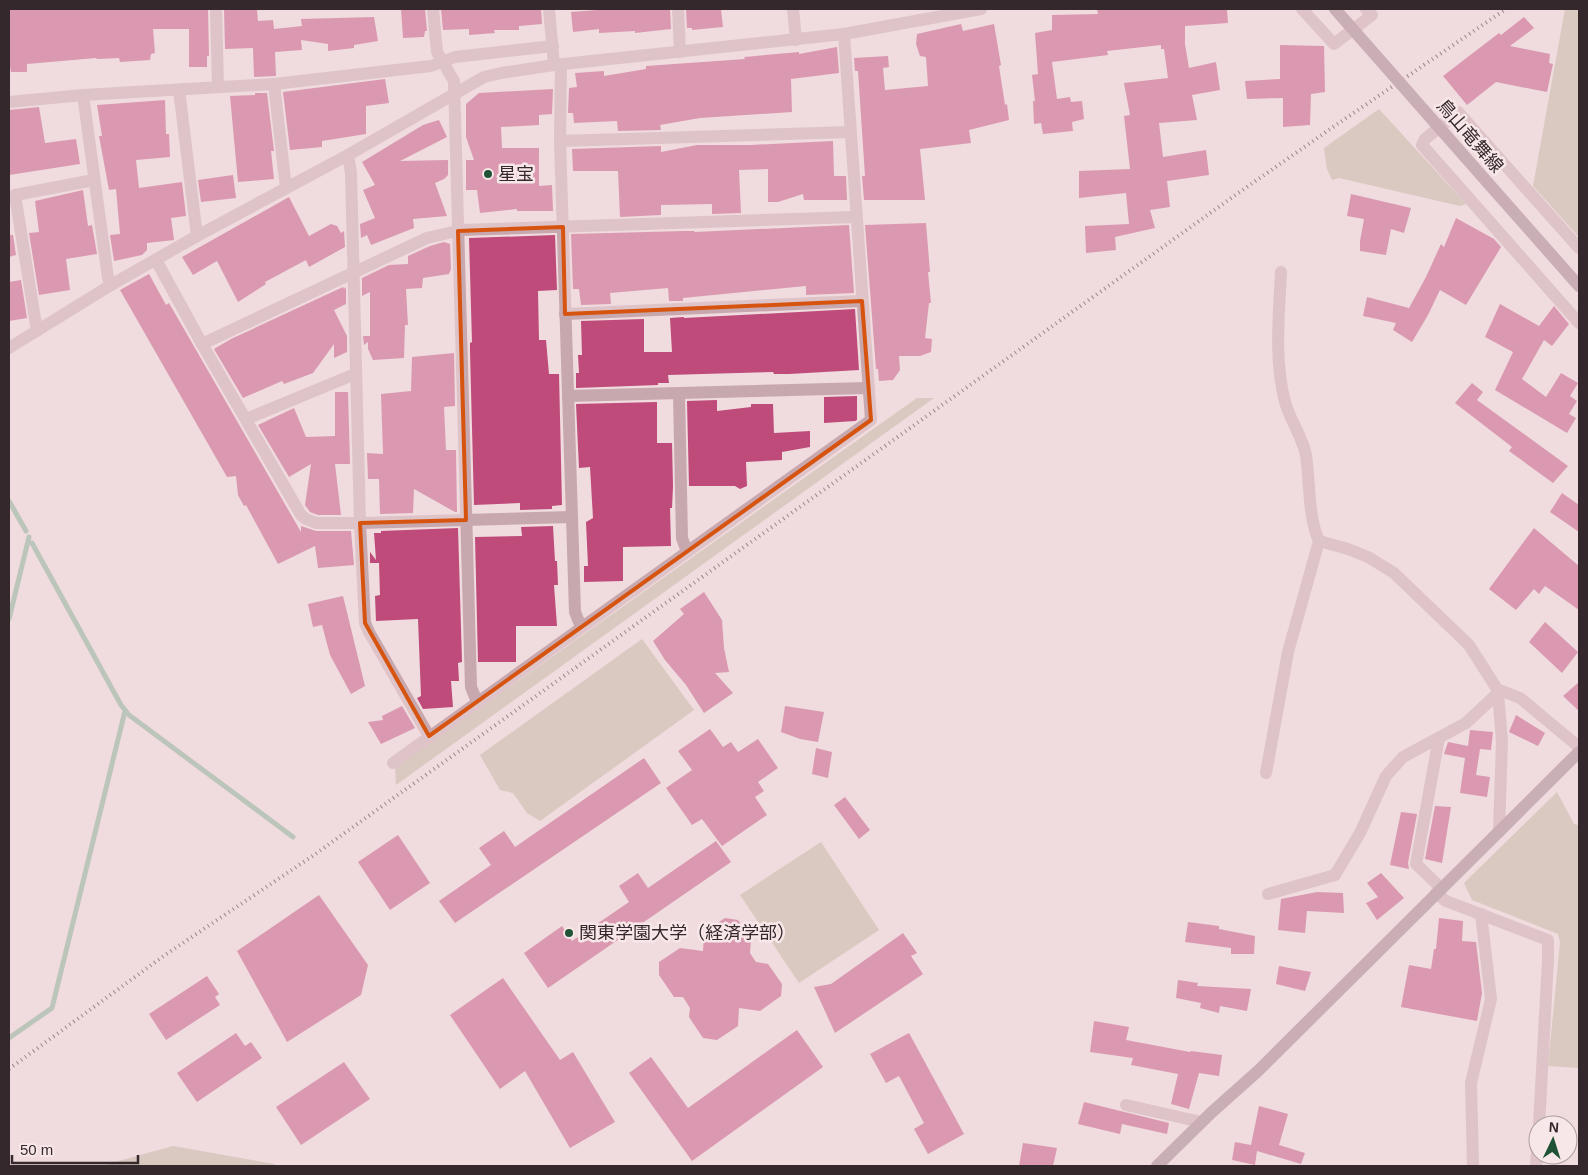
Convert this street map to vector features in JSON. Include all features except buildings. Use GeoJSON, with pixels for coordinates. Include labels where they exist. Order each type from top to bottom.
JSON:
{"type":"FeatureCollection","features":[{"type":"Feature","properties":{"kind":"street"},"geometry":{"type":"LineString","coordinates":[[216,9],[218,87]]}},
{"type":"Feature","properties":{"kind":"street"},"geometry":{"type":"LineString","coordinates":[[433,9],[437,52],[454,81],[471,687],[477,702]]}},
{"type":"Feature","properties":{"kind":"street"},"geometry":{"type":"LineString","coordinates":[[549,9],[557,64],[575,612],[581,627]]}},
{"type":"Feature","properties":{"kind":"street"},"geometry":{"type":"LineString","coordinates":[[678,9],[680,52]]}},
{"type":"Feature","properties":{"kind":"street"},"geometry":{"type":"LineString","coordinates":[[794,9],[796,40]]}},
{"type":"Feature","properties":{"kind":"street"},"geometry":{"type":"LineString","coordinates":[[9,348],[111,285],[197,236],[348,155],[484,77],[501,72],[557,64],[844,34],[980,9]]}},
{"type":"Feature","properties":{"kind":"street"},"geometry":{"type":"LineString","coordinates":[[1302,9],[1334,44],[1372,15],[1366,9]]}},
{"type":"Feature","properties":{"kind":"street","name":"鳥山竜舞線"},"geometry":{"type":"LineString","coordinates":[[1335,9],[1579,286]]}},
{"type":"Feature","properties":{"kind":"street"},"geometry":{"type":"LineString","coordinates":[[393,763],[870,420],[844,34]]}},
{"type":"Feature","properties":{"kind":"street"},"geometry":{"type":"LineString","coordinates":[[9,102],[83,95],[274,84],[431,66],[455,58],[553,46]]}},
{"type":"Feature","properties":{"kind":"street"},"geometry":{"type":"LineString","coordinates":[[274,84],[286,188]]}},
{"type":"Feature","properties":{"kind":"street"},"geometry":{"type":"LineString","coordinates":[[179,90],[197,236]]}},
{"type":"Feature","properties":{"kind":"street"},"geometry":{"type":"LineString","coordinates":[[83,95],[108,278],[111,285]]}},
{"type":"Feature","properties":{"kind":"street"},"geometry":{"type":"LineString","coordinates":[[1579,248],[1458,112],[1425,139],[1422,145],[1579,323]]}},
{"type":"Feature","properties":{"kind":"street"},"geometry":{"type":"LineString","coordinates":[[560,141],[850,132]]}},
{"type":"Feature","properties":{"kind":"street"},"geometry":{"type":"LineString","coordinates":[[348,155],[351,173],[355,374],[365,623],[429,736]]}},
{"type":"Feature","properties":{"kind":"street"},"geometry":{"type":"LineString","coordinates":[[36,331],[15,195],[94,180]]}},
{"type":"Feature","properties":{"kind":"street"},"geometry":{"type":"LineString","coordinates":[[202,344],[427,238],[458,231],[488,228],[856,217]]}},
{"type":"Feature","properties":{"kind":"street"},"geometry":{"type":"LineString","coordinates":[[156,260],[202,344],[301,515],[306,519],[316,522],[360,523],[572,517]]}},
{"type":"Feature","properties":{"kind":"street"},"geometry":{"type":"LineString","coordinates":[[1266,773],[1288,652],[1319,541],[1314,531],[1304,445],[1285,402],[1277,349],[1281,272]]}},
{"type":"Feature","properties":{"kind":"street"},"geometry":{"type":"LineString","coordinates":[[565,314],[862,301]]}},
{"type":"Feature","properties":{"kind":"street"},"geometry":{"type":"LineString","coordinates":[[246,419],[355,374]]}},
{"type":"Feature","properties":{"kind":"street"},"geometry":{"type":"LineString","coordinates":[[568,396],[868,388]]}},
{"type":"Feature","properties":{"kind":"street"},"geometry":{"type":"LineString","coordinates":[[679,394],[682,538],[687,552]]}},
{"type":"Feature","properties":{"kind":"street"},"geometry":{"type":"LineString","coordinates":[[1319,541],[1368,557],[1394,573],[1469,645],[1497,689],[1520,698],[1579,747]]}},
{"type":"Feature","properties":{"kind":"street"},"geometry":{"type":"LineString","coordinates":[[1268,894],[1335,875],[1360,833],[1386,776],[1403,757],[1466,723],[1498,693],[1502,741],[1499,832]]}},
{"type":"Feature","properties":{"kind":"street"},"geometry":{"type":"LineString","coordinates":[[1439,738],[1416,864],[1446,901],[1548,940],[1540,1115]]}},
{"type":"Feature","properties":{"kind":"street"},"geometry":{"type":"LineString","coordinates":[[1157,1166],[1258,1071],[1579,752]]}},
{"type":"Feature","properties":{"kind":"street"},"geometry":{"type":"LineString","coordinates":[[1474,1166],[1471,1083],[1491,999],[1481,914]]}},
{"type":"Feature","properties":{"kind":"street"},"geometry":{"type":"LineString","coordinates":[[1126,1105],[1202,1122]]}},
{"type":"Feature","properties":{"kind":"highlighted area"},"geometry":{"type":"Polygon","coordinates":[[[563,227],[565,314],[862,301],[871,420],[429,736],[365,623],[360,523],[466,520],[458,231],[563,227]]]}},
{"type":"Feature","properties":{"kind":"shaded area"},"geometry":{"type":"Polygon","coordinates":[[[1565,9],[1579,9],[1578,236],[1533,186],[1565,9]]]}},
{"type":"Feature","properties":{"kind":"shaded area"},"geometry":{"type":"Polygon","coordinates":[[[1379,109],[1466,204],[1460,206],[1339,178],[1332,180],[1327,169],[1324,148],[1379,109]]]}},
{"type":"Feature","properties":{"kind":"shaded area"},"geometry":{"type":"Polygon","coordinates":[[[917,398],[934,398],[396,785],[395,768],[917,398]]]}},
{"type":"Feature","properties":{"kind":"shaded area"},"geometry":{"type":"Polygon","coordinates":[[[642,639],[694,710],[540,821],[527,813],[513,793],[500,790],[480,755],[642,639]]]}},
{"type":"Feature","properties":{"kind":"shaded area"},"geometry":{"type":"Polygon","coordinates":[[[1557,792],[1574,824],[1579,825],[1579,1068],[1548,1066],[1560,942],[1558,934],[1472,900],[1464,883],[1557,792]]]}},
{"type":"Feature","properties":{"kind":"shaded area"},"geometry":{"type":"Polygon","coordinates":[[[821,842],[879,930],[799,983],[740,895],[821,842]]]}},
{"type":"Feature","properties":{"kind":"shaded area"},"geometry":{"type":"Polygon","coordinates":[[[173,1146],[274,1164],[276,1166],[105,1166],[173,1146]]]}},
{"type":"Feature","properties":{"kind":"waterway"},"geometry":{"type":"LineString","coordinates":[[9,501],[26,531]]}},
{"type":"Feature","properties":{"kind":"waterway"},"geometry":{"type":"LineString","coordinates":[[9,619],[29,537]]}},
{"type":"Feature","properties":{"kind":"waterway"},"geometry":{"type":"LineString","coordinates":[[32,543],[121,705],[129,715],[293,837]]}},
{"type":"Feature","properties":{"kind":"waterway"},"geometry":{"type":"LineString","coordinates":[[9,1038],[52,1008],[125,711]]}},
{"type":"Feature","properties":{"kind":"railway"},"geometry":{"type":"LineString","coordinates":[[9,1069],[165,955],[314,855],[1234,196],[1506,9]]}},
{"type":"Feature","properties":{"kind":"place","name":"星宝"},"geometry":{"type":"Point","coordinates":[488,174]}},
{"type":"Feature","properties":{"kind":"place","name":"関東学園大学（経済学部）"},"geometry":{"type":"Point","coordinates":[569,933]}}]}
